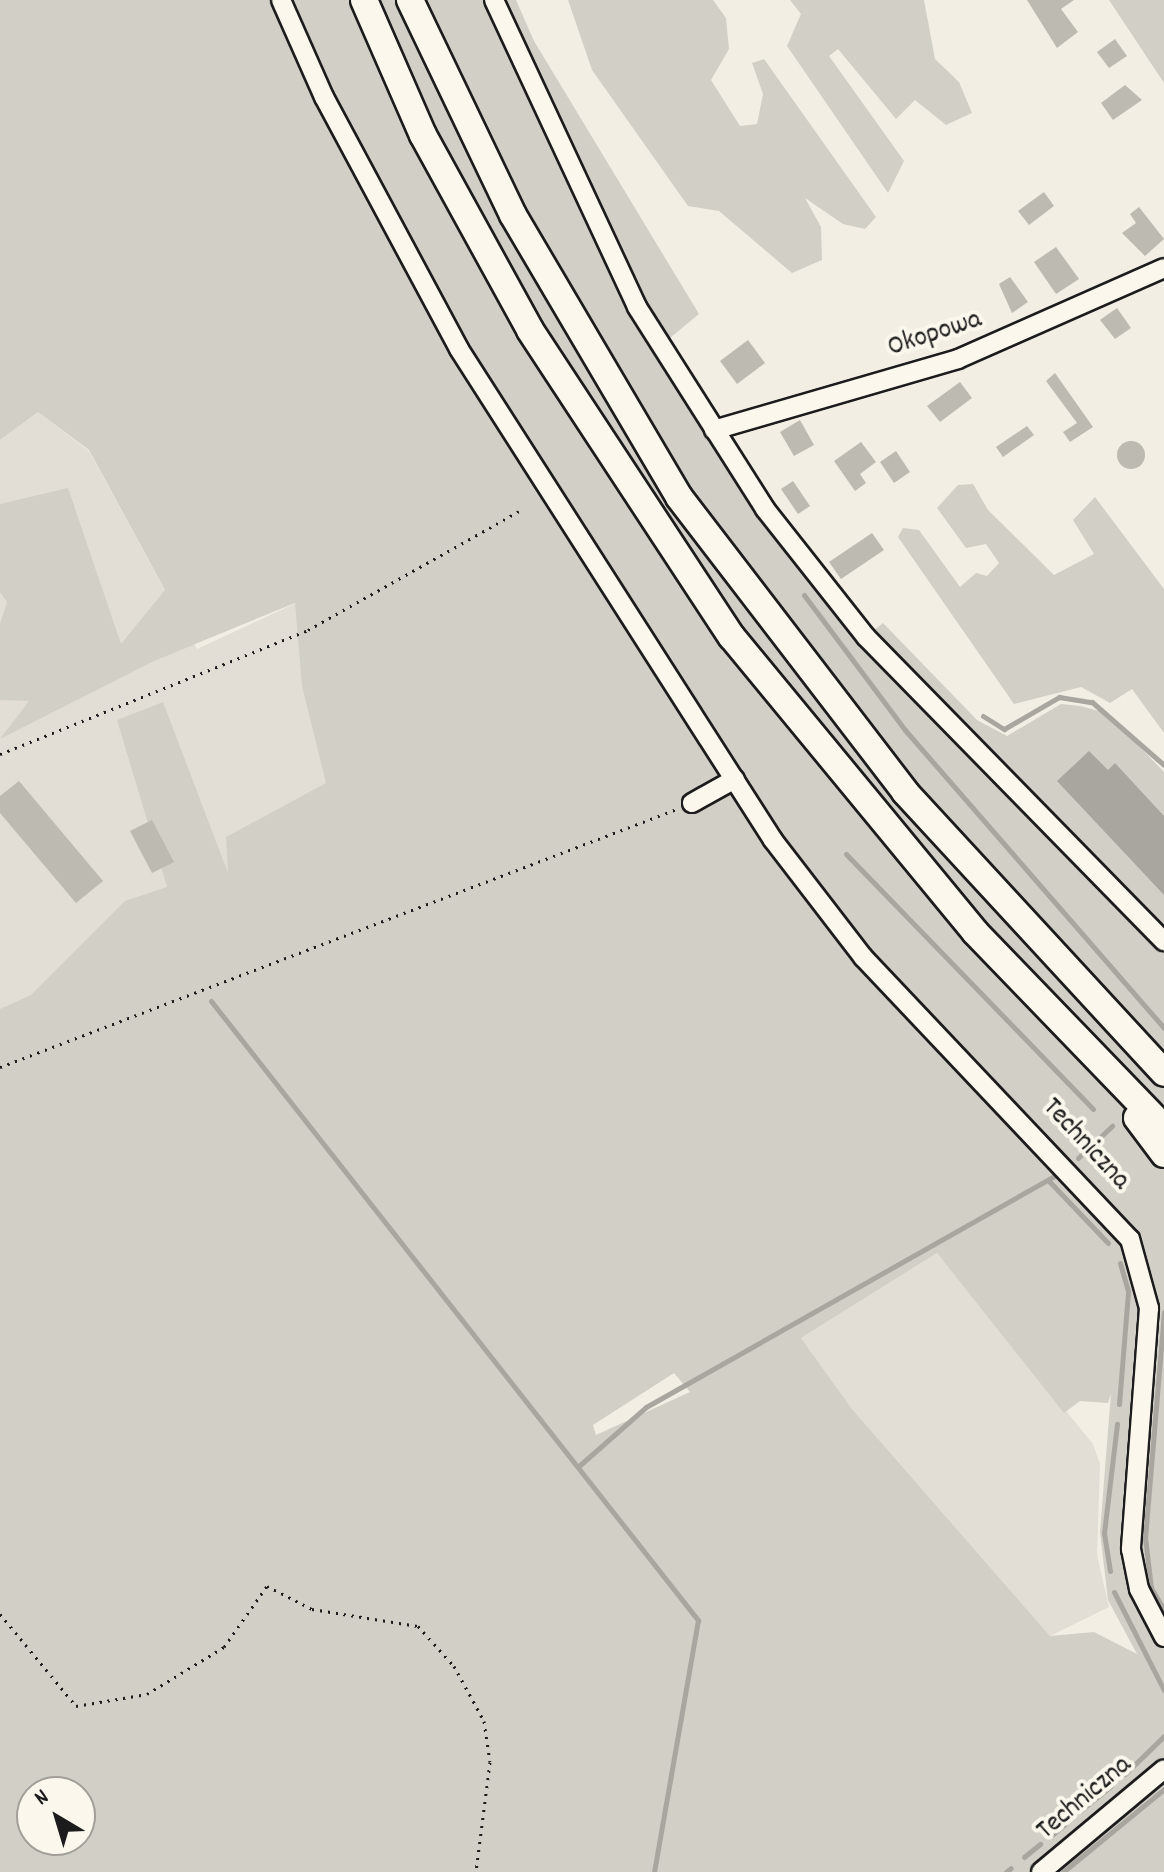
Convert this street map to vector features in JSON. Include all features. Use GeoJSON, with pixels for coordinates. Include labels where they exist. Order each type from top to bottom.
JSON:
{"type":"FeatureCollection","features":[{"type":"Feature","properties":{"kind":"highway"},"geometry":{"type":"LineString","coordinates":[[410,0],[513,215],[679,497],[905,792],[1164,1073]]}},
{"type":"Feature","properties":{"kind":"highway"},"geometry":{"type":"LineString","coordinates":[[367,8],[471,225],[644,512],[803,730],[1077,1038],[1164,1128]]}},
{"type":"Feature","properties":{"kind":"highway"},"geometry":{"type":"LineString","coordinates":[[1077,1038],[1164,1154]]}},
{"type":"Feature","properties":{"kind":"street","name":"Techniczna"},"geometry":{"type":"LineString","coordinates":[[281,0],[459,349],[735,779],[863,957],[1105,1205],[1139,1257],[1149,1325],[1131,1549],[1139,1589],[1164,1637]]}},
{"type":"Feature","properties":{"kind":"street"},"geometry":{"type":"LineString","coordinates":[[494,0],[637,307],[765,509],[866,637],[1164,941]]}},
{"type":"Feature","properties":{"kind":"street","name":"Okopowa"},"geometry":{"type":"LineString","coordinates":[[714,430],[958,359],[1164,268]]}},
{"type":"Feature","properties":{"kind":"street"},"geometry":{"type":"LineString","coordinates":[[692,803],[735,779]]}},
{"type":"Feature","properties":{"kind":"street","name":"Techniczna"},"geometry":{"type":"LineString","coordinates":[[1041,1872],[1164,1769]]}},
{"type":"Feature","properties":{"kind":"path"},"geometry":{"type":"LineString","coordinates":[[0,754],[308,630],[519,511]]}},
{"type":"Feature","properties":{"kind":"path"},"geometry":{"type":"LineString","coordinates":[[0,1067],[692,803]]}},
{"type":"Feature","properties":{"kind":"path"},"geometry":{"type":"LineString","coordinates":[[0,1614],[76,1706],[147,1694],[224,1647],[267,1586],[312,1609],[418,1626],[454,1666],[484,1721],[490,1762],[476,1872]]}},
{"type":"Feature","properties":{"kind":"shaded area"},"geometry":{"type":"Polygon","coordinates":[[[0,0],[516,0],[534,41],[699,314],[659,347],[867,636],[883,623],[977,720],[1007,736],[1061,704],[1080,706],[1107,713],[1164,772],[1164,1872],[0,1872],[0,1009],[31,995],[125,901],[167,887],[117,720],[163,702],[228,873],[226,837],[326,783],[302,686],[295,603],[154,661],[0,739],[29,701],[0,700],[0,624],[7,602],[0,592],[0,504],[68,488],[121,644],[165,590],[89,450],[38,412],[0,440],[0,0]],[[937,1253],[801,1338],[852,1409],[1050,1636],[1094,1632],[1137,1654],[1108,1600],[1100,1532],[1111,1393],[1108,1403],[1080,1401],[1064,1413],[937,1253]],[[674,1373],[593,1425],[596,1435],[690,1392],[674,1373]]]}},
{"type":"Feature","properties":{"kind":"shaded area"},"geometry":{"type":"Polygon","coordinates":[[[568,0],[713,0],[726,18],[729,49],[711,80],[740,126],[757,124],[763,94],[752,63],[764,59],[876,217],[865,229],[843,224],[805,198],[821,227],[822,260],[792,273],[719,211],[688,206],[592,70],[568,0]]]}},
{"type":"Feature","properties":{"kind":"shaded area"},"geometry":{"type":"Polygon","coordinates":[[[790,0],[924,0],[935,59],[959,82],[972,113],[946,125],[915,100],[896,119],[838,49],[829,56],[904,161],[888,193],[787,46],[801,14],[790,0]]]}},
{"type":"Feature","properties":{"kind":"shaded area"},"geometry":{"type":"Polygon","coordinates":[[[1109,0],[1164,0],[1164,83],[1109,0]]]}},
{"type":"Feature","properties":{"kind":"shaded area"},"geometry":{"type":"Polygon","coordinates":[[[38,412],[89,451],[197,649],[296,603],[445,887],[0,1056],[0,440],[38,412]]]}},
{"type":"Feature","properties":{"kind":"shaded area"},"geometry":{"type":"Polygon","coordinates":[[[973,484],[988,510],[1054,575],[1094,554],[1073,520],[1095,497],[1164,589],[1164,733],[1132,689],[1110,703],[1081,687],[1014,704],[898,537],[903,528],[919,530],[960,587],[976,573],[987,576],[999,563],[986,544],[966,548],[937,508],[958,485],[973,484]]]}},
{"type":"Feature","properties":{"kind":"shaded area"},"geometry":{"type":"Polygon","coordinates":[[[1089,751],[1108,770],[1115,763],[1164,816],[1164,895],[1057,781],[1089,751]]]}},
{"type":"Feature","properties":{"kind":"shaded area"},"geometry":{"type":"Polygon","coordinates":[[[937,1253],[1093,1444],[1100,1464],[1097,1555],[1109,1607],[1050,1636],[852,1409],[801,1338],[937,1253]]]}},
{"type":"Feature","properties":{"kind":"building"},"geometry":{"type":"Polygon","coordinates":[[[1027,0],[1074,0],[1061,9],[1078,32],[1057,48],[1027,0]]]}},
{"type":"Feature","properties":{"kind":"building"},"geometry":{"type":"Polygon","coordinates":[[[1115,39],[1127,56],[1109,68],[1097,52],[1115,39]]]}},
{"type":"Feature","properties":{"kind":"building"},"geometry":{"type":"Polygon","coordinates":[[[1125,85],[1142,100],[1113,120],[1101,103],[1125,85]]]}},
{"type":"Feature","properties":{"kind":"building"},"geometry":{"type":"Polygon","coordinates":[[[1044,192],[1054,206],[1029,225],[1018,211],[1044,192]]]}},
{"type":"Feature","properties":{"kind":"building"},"geometry":{"type":"Polygon","coordinates":[[[1139,207],[1164,239],[1145,256],[1122,233],[1136,223],[1130,214],[1139,207]]]}},
{"type":"Feature","properties":{"kind":"building"},"geometry":{"type":"Polygon","coordinates":[[[1056,247],[1079,279],[1056,294],[1034,262],[1056,247]]]}},
{"type":"Feature","properties":{"kind":"building"},"geometry":{"type":"Polygon","coordinates":[[[1010,277],[1028,302],[1012,313],[999,284],[1010,277]]]}},
{"type":"Feature","properties":{"kind":"building"},"geometry":{"type":"Polygon","coordinates":[[[1117,308],[1131,328],[1115,339],[1100,320],[1117,308]]]}},
{"type":"Feature","properties":{"kind":"building"},"geometry":{"type":"Polygon","coordinates":[[[748,340],[765,363],[737,384],[720,361],[748,340]]]}},
{"type":"Feature","properties":{"kind":"building"},"geometry":{"type":"Polygon","coordinates":[[[1055,373],[1093,427],[1070,442],[1063,432],[1077,423],[1046,381],[1055,373]]]}},
{"type":"Feature","properties":{"kind":"building"},"geometry":{"type":"Polygon","coordinates":[[[960,382],[972,398],[940,422],[927,406],[960,382]]]}},
{"type":"Feature","properties":{"kind":"building"},"geometry":{"type":"Polygon","coordinates":[[[800,420],[814,445],[794,456],[780,432],[800,420]]]}},
{"type":"Feature","properties":{"kind":"building"},"geometry":{"type":"Polygon","coordinates":[[[1027,426],[1034,435],[1003,457],[996,447],[1027,426]]]}},
{"type":"Feature","properties":{"kind":"building"},"geometry":{"type":"Polygon","coordinates":[[[1131,441],[1141,445],[1145,455],[1141,465],[1131,469],[1121,465],[1117,455],[1121,445],[1131,441]]]}},
{"type":"Feature","properties":{"kind":"building"},"geometry":{"type":"Polygon","coordinates":[[[861,442],[876,462],[860,474],[866,483],[855,491],[834,461],[861,442]]]}},
{"type":"Feature","properties":{"kind":"building"},"geometry":{"type":"Polygon","coordinates":[[[896,451],[910,472],[894,483],[880,462],[896,451]]]}},
{"type":"Feature","properties":{"kind":"building"},"geometry":{"type":"Polygon","coordinates":[[[793,481],[810,506],[798,514],[781,489],[793,481]]]}},
{"type":"Feature","properties":{"kind":"building"},"geometry":{"type":"Polygon","coordinates":[[[872,533],[884,550],[841,579],[829,562],[872,533]]]}},
{"type":"Feature","properties":{"kind":"building"},"geometry":{"type":"Polygon","coordinates":[[[19,781],[103,881],[76,903],[0,813],[0,796],[19,781]]]}},
{"type":"Feature","properties":{"kind":"building"},"geometry":{"type":"Polygon","coordinates":[[[152,820],[174,862],[152,873],[130,831],[152,820]]]}},
{"type":"Feature","properties":{"kind":"waterway"},"geometry":{"type":"LineString","coordinates":[[804,595],[905,730],[1164,1028]]}},
{"type":"Feature","properties":{"kind":"waterway"},"geometry":{"type":"LineString","coordinates":[[983,716],[1004,729],[1059,697],[1092,702],[1164,765]]}},
{"type":"Feature","properties":{"kind":"waterway"},"geometry":{"type":"LineString","coordinates":[[846,854],[1093,1109]]}},
{"type":"Feature","properties":{"kind":"waterway"},"geometry":{"type":"LineString","coordinates":[[211,1001],[698,1620],[654,1872]]}},
{"type":"Feature","properties":{"kind":"waterway"},"geometry":{"type":"LineString","coordinates":[[1078,1158],[1112,1126]]}},
{"type":"Feature","properties":{"kind":"waterway"},"geometry":{"type":"LineString","coordinates":[[580,1465],[646,1407],[1054,1176]]}},
{"type":"Feature","properties":{"kind":"waterway"},"geometry":{"type":"LineString","coordinates":[[1048,1180],[1108,1243]]}},
{"type":"Feature","properties":{"kind":"waterway"},"geometry":{"type":"LineString","coordinates":[[1119,1404],[1128,1291],[1120,1263]]}},
{"type":"Feature","properties":{"kind":"waterway"},"geometry":{"type":"LineString","coordinates":[[1164,1312],[1145,1537],[1151,1588],[1164,1610]]}},
{"type":"Feature","properties":{"kind":"waterway"},"geometry":{"type":"LineString","coordinates":[[1110,1571],[1104,1533],[1117,1424]]}},
{"type":"Feature","properties":{"kind":"waterway"},"geometry":{"type":"LineString","coordinates":[[1114,1592],[1164,1690]]}},
{"type":"Feature","properties":{"kind":"waterway"},"geometry":{"type":"LineString","coordinates":[[1125,1774],[1164,1736]]}},
{"type":"Feature","properties":{"kind":"waterway"},"geometry":{"type":"LineString","coordinates":[[1080,1811],[1111,1786]]}},
{"type":"Feature","properties":{"kind":"waterway"},"geometry":{"type":"LineString","coordinates":[[1063,1872],[1164,1789]]}},
{"type":"Feature","properties":{"kind":"waterway"},"geometry":{"type":"LineString","coordinates":[[1053,1834],[1065,1824]]}},
{"type":"Feature","properties":{"kind":"waterway"},"geometry":{"type":"LineString","coordinates":[[1024,1857],[1040,1844]]}},
{"type":"Feature","properties":{"kind":"waterway"},"geometry":{"type":"LineString","coordinates":[[1006,1872],[1011,1868]]}}]}
